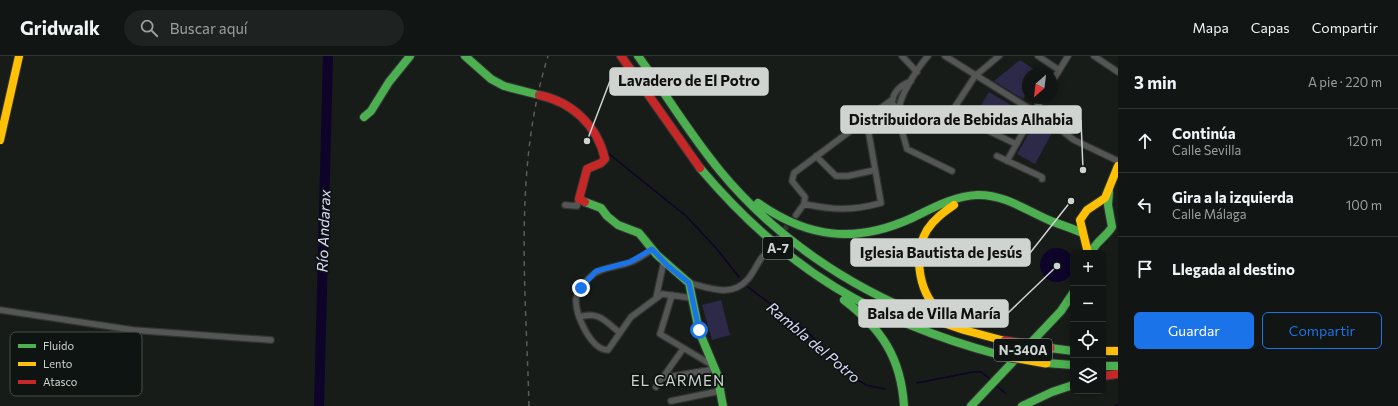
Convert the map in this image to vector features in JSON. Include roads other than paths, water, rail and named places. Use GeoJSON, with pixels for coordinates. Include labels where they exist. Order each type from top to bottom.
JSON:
{"type":"FeatureCollection","features":[{"type":"Feature","properties":{"kind":"main road"},"geometry":{"type":"LineString","coordinates":[[0,140],[19,56]]}},
{"type":"Feature","properties":{"kind":"main road"},"geometry":{"type":"LineString","coordinates":[[364,117],[371,111],[389,82],[410,56]]}},
{"type":"Feature","properties":{"kind":"main road"},"geometry":{"type":"LineString","coordinates":[[465,56],[504,86],[537,94],[567,104],[590,127],[604,151],[605,158],[602,163],[587,169],[579,199],[601,208],[607,216],[618,225],[639,234],[664,261],[689,283],[699,330],[713,367],[723,406]]}},
{"type":"Feature","properties":{"kind":"main road","name":"A-7"},"geometry":{"type":"LineString","coordinates":[[621,56],[683,146],[715,186],[775,246],[817,277],[886,317],[947,341],[1000,355],[1046,363],[1070,365]]}},
{"type":"Feature","properties":{"kind":"main road","name":"A-7"},"geometry":{"type":"LineString","coordinates":[[638,56],[700,144],[736,189],[778,229],[806,251],[849,280],[886,300],[934,321],[1005,341],[1070,351]]}},
{"type":"Feature","properties":{"kind":"main road"},"geometry":{"type":"LineString","coordinates":[[1091,250],[1108,234],[1112,227],[1108,205],[1111,186],[1118,166]]}},
{"type":"Feature","properties":{"kind":"main road"},"geometry":{"type":"LineString","coordinates":[[1045,217],[1062,221],[1072,220],[1101,202],[1111,186]]}},
{"type":"Feature","properties":{"kind":"main road"},"geometry":{"type":"LineString","coordinates":[[736,189],[749,195],[772,213],[797,227],[833,235],[854,235],[879,231],[947,202],[968,196],[980,196],[1002,199],[1069,226],[1094,240],[1102,239]]}},
{"type":"Feature","properties":{"kind":"main road"},"geometry":{"type":"LineString","coordinates":[[980,196],[962,201],[949,207],[938,216],[930,225],[924,237],[918,263],[921,282],[927,297],[936,309],[956,323],[987,337]]}},
{"type":"Feature","properties":{"kind":"main road"},"geometry":{"type":"LineString","coordinates":[[1085,212],[1099,208],[1106,212],[1109,216]]}},
{"type":"Feature","properties":{"kind":"main road"},"geometry":{"type":"LineString","coordinates":[[1085,212],[1080,224],[1083,235],[1087,241],[1088,250]]}},
{"type":"Feature","properties":{"kind":"main road"},"geometry":{"type":"LineString","coordinates":[[817,277],[828,290],[855,308],[872,322],[884,339],[902,377],[904,388],[904,406]]}},
{"type":"Feature","properties":{"kind":"main road","name":"N-340A"},"geometry":{"type":"LineString","coordinates":[[971,406],[1061,311],[1070,298]]}},
{"type":"Feature","properties":{"kind":"main road"},"geometry":{"type":"LineString","coordinates":[[1106,351],[1118,351]]}},
{"type":"Feature","properties":{"kind":"main road"},"geometry":{"type":"LineString","coordinates":[[1106,366],[1118,366]]}},
{"type":"Feature","properties":{"kind":"main road"},"geometry":{"type":"LineString","coordinates":[[1106,376],[1118,374]]}},
{"type":"Feature","properties":{"kind":"main road"},"geometry":{"type":"LineString","coordinates":[[1022,406],[1052,392],[1070,386]]}},
{"type":"Feature","properties":{"kind":"street"},"geometry":{"type":"LineString","coordinates":[[902,56],[917,72]]}},
{"type":"Feature","properties":{"kind":"street"},"geometry":{"type":"LineString","coordinates":[[928,56],[911,81],[900,102],[898,111],[906,149],[952,171]]}},
{"type":"Feature","properties":{"kind":"street"},"geometry":{"type":"LineString","coordinates":[[945,56],[1034,112],[1074,140],[1118,161]]}},
{"type":"Feature","properties":{"kind":"street"},"geometry":{"type":"LineString","coordinates":[[999,56],[975,76],[951,113],[1016,144]]}},
{"type":"Feature","properties":{"kind":"street"},"geometry":{"type":"LineString","coordinates":[[1038,56],[1059,70],[1068,56]]}},
{"type":"Feature","properties":{"kind":"street"},"geometry":{"type":"LineString","coordinates":[[1094,56],[1118,72]]}},
{"type":"Feature","properties":{"kind":"street"},"geometry":{"type":"LineString","coordinates":[[796,215],[804,204],[805,197],[792,181],[793,176],[866,117],[892,99],[901,85],[911,81]]}},
{"type":"Feature","properties":{"kind":"street"},"geometry":{"type":"LineString","coordinates":[[892,99],[892,103],[898,111]]}},
{"type":"Feature","properties":{"kind":"street"},"geometry":{"type":"LineString","coordinates":[[1007,161],[1039,104]]}},
{"type":"Feature","properties":{"kind":"street"},"geometry":{"type":"LineString","coordinates":[[804,204],[842,210],[861,208],[881,202],[866,117]]}},
{"type":"Feature","properties":{"kind":"street"},"geometry":{"type":"LineString","coordinates":[[816,156],[836,176],[848,176],[875,170]]}},
{"type":"Feature","properties":{"kind":"street"},"geometry":{"type":"LineString","coordinates":[[997,156],[1042,177],[1042,179]]}},
{"type":"Feature","properties":{"kind":"street"},"geometry":{"type":"LineString","coordinates":[[565,204],[577,206],[579,199]]}},
{"type":"Feature","properties":{"kind":"street"},"geometry":{"type":"LineString","coordinates":[[652,249],[630,262],[596,271],[581,288],[578,294],[577,308],[582,327],[604,350],[608,350],[636,312],[662,294],[692,298]]}},
{"type":"Feature","properties":{"kind":"street"},"geometry":{"type":"LineString","coordinates":[[689,283],[718,291],[734,288],[748,279],[762,257]]}},
{"type":"Feature","properties":{"kind":"street"},"geometry":{"type":"LineString","coordinates":[[656,298],[664,261]]}},
{"type":"Feature","properties":{"kind":"street"},"geometry":{"type":"LineString","coordinates":[[672,295],[660,334],[713,367]]}},
{"type":"Feature","properties":{"kind":"street"},"geometry":{"type":"LineString","coordinates":[[0,310],[139,331],[272,340]]}},
{"type":"Feature","properties":{"kind":"street"},"geometry":{"type":"LineString","coordinates":[[579,317],[590,314],[602,317],[620,333]]}},
{"type":"Feature","properties":{"kind":"street"},"geometry":{"type":"LineString","coordinates":[[656,387],[683,349]]}},
{"type":"Feature","properties":{"kind":"street"},"geometry":{"type":"LineString","coordinates":[[662,378],[713,367]]}},
{"type":"Feature","properties":{"kind":"street"},"geometry":{"type":"LineString","coordinates":[[671,401],[720,391]]}},
{"type":"Feature","properties":{"kind":"waterway","name":"Río Andarax"},"geometry":{"type":"LineString","coordinates":[[319,406],[328,56]]}},
{"type":"Feature","properties":{"kind":"waterway","name":"Rambla del Potro"},"geometry":{"type":"LineString","coordinates":[[608,153],[686,216],[716,248],[739,277]]}},
{"type":"Feature","properties":{"kind":"waterway","name":"Rambla del Potro"},"geometry":{"type":"LineString","coordinates":[[748,287],[809,333],[835,363],[847,373],[866,385],[885,389]]}},
{"type":"Feature","properties":{"kind":"waterway","name":"Rambla del Potro"},"geometry":{"type":"LineString","coordinates":[[917,383],[973,372],[981,372],[989,378]]}},
{"type":"Feature","properties":{"kind":"waterway","name":"Rambla del Potro"},"geometry":{"type":"LineString","coordinates":[[997,386],[1005,393]]}},
{"type":"Feature","properties":{"kind":"tunnel"},"geometry":{"type":"LineString","coordinates":[[762,257],[796,215]]}},
{"type":"Feature","properties":{"kind":"railway"},"geometry":{"type":"LineString","coordinates":[[529,406],[524,274],[526,186],[530,142],[537,99],[548,56]]}},
{"type":"Feature","properties":{"kind":"place","name":"Lavadero de El Potro"},"geometry":{"type":"Point","coordinates":[587,141]}},
{"type":"Feature","properties":{"kind":"place","name":"Distribuidora de Bebidas Alhabia"},"geometry":{"type":"Point","coordinates":[1083,170]}},
{"type":"Feature","properties":{"kind":"place","name":"Iglesia Bautista de Jesús"},"geometry":{"type":"Point","coordinates":[1071,201]}},
{"type":"Feature","properties":{"kind":"place","name":"Balsa de Villa María"},"geometry":{"type":"Point","coordinates":[1057,266]}},
{"type":"Feature","properties":{"kind":"district","name":"EL CARMEN"},"geometry":{"type":"Point","coordinates":[678,380]}}]}
